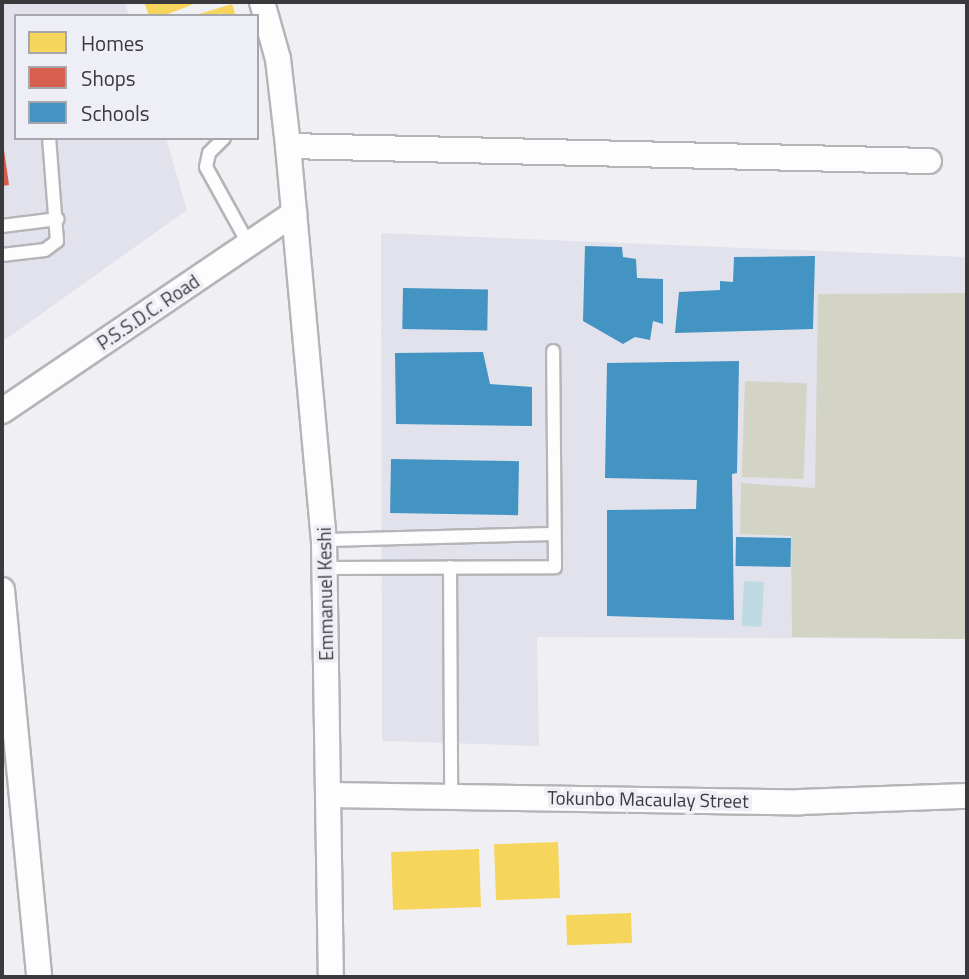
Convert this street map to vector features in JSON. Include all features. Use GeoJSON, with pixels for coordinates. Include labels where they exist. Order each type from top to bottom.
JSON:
{"type":"FeatureCollection","features":[{"type":"Feature","properties":{"kind":"street","name":"Emmanuel Keshi"},"geometry":{"type":"LineString","coordinates":[[262,2],[278,59],[324,540],[331,977]]}},
{"type":"Feature","properties":{"kind":"street"},"geometry":{"type":"LineString","coordinates":[[288,146],[929,161]]}},
{"type":"Feature","properties":{"kind":"street","name":"P.S.S.D.C. Road"},"geometry":{"type":"LineString","coordinates":[[2,411],[294,213]]}},
{"type":"Feature","properties":{"kind":"street"},"geometry":{"type":"LineString","coordinates":[[2,590],[10,757],[39,977]]}},
{"type":"Feature","properties":{"kind":"street","name":"Tokunbo Macaulay Street"},"geometry":{"type":"LineString","coordinates":[[329,794],[800,802],[967,796]]}},
{"type":"Feature","properties":{"kind":"lane"},"geometry":{"type":"LineString","coordinates":[[2,255],[45,250],[57,241],[58,219],[49,140]]}},
{"type":"Feature","properties":{"kind":"lane"},"geometry":{"type":"LineString","coordinates":[[222,140],[209,153],[205,167],[248,243]]}},
{"type":"Feature","properties":{"kind":"lane"},"geometry":{"type":"LineString","coordinates":[[2,226],[58,219]]}},
{"type":"Feature","properties":{"kind":"lane"},"geometry":{"type":"LineString","coordinates":[[325,568],[555,567],[553,351]]}},
{"type":"Feature","properties":{"kind":"lane"},"geometry":{"type":"LineString","coordinates":[[324,540],[554,534]]}},
{"type":"Feature","properties":{"kind":"lane"},"geometry":{"type":"LineString","coordinates":[[450,567],[451,795]]}},
{"type":"Feature","properties":{"kind":"shaded area"},"geometry":{"type":"Polygon","coordinates":[[[2,2],[125,2],[128,14],[14,14],[14,140],[167,140],[187,210],[2,342],[2,2]]]}},
{"type":"Feature","properties":{"kind":"shaded area"},"geometry":{"type":"Polygon","coordinates":[[[381,233],[967,257],[967,639],[537,637],[539,746],[382,741],[381,233]]]}},
{"type":"Feature","properties":{"kind":"shaded area"},"geometry":{"type":"Polygon","coordinates":[[[967,293],[967,639],[792,637],[791,536],[740,534],[741,483],[815,488],[818,294],[967,293]]]}},
{"type":"Feature","properties":{"kind":"shaded area"},"geometry":{"type":"Polygon","coordinates":[[[745,381],[807,383],[804,479],[742,477],[745,381]]]}},
{"type":"Feature","properties":{"kind":"water"},"geometry":{"type":"Polygon","coordinates":[[[744,581],[764,582],[762,627],[742,626],[744,581]]]}},
{"type":"Feature","properties":{"kind":"building: Homes"},"geometry":{"type":"Polygon","coordinates":[[[144,2],[199,2],[168,14],[148,14],[144,2]]]}},
{"type":"Feature","properties":{"kind":"building: Homes"},"geometry":{"type":"Polygon","coordinates":[[[232,4],[235,14],[199,14],[232,4]]]}},
{"type":"Feature","properties":{"kind":"building: Homes"},"geometry":{"type":"Polygon","coordinates":[[[558,842],[560,898],[496,900],[494,844],[558,842]]]}},
{"type":"Feature","properties":{"kind":"building: Homes"},"geometry":{"type":"Polygon","coordinates":[[[479,849],[481,907],[393,910],[391,852],[479,849]]]}},
{"type":"Feature","properties":{"kind":"building: Homes"},"geometry":{"type":"Polygon","coordinates":[[[631,913],[632,943],[567,945],[566,915],[631,913]]]}},
{"type":"Feature","properties":{"kind":"building: Shops"},"geometry":{"type":"Polygon","coordinates":[[[2,136],[9,185],[2,186],[2,136]]]}},
{"type":"Feature","properties":{"kind":"building: Schools"},"geometry":{"type":"Polygon","coordinates":[[[585,246],[622,247],[623,257],[636,259],[637,278],[663,279],[663,324],[653,321],[650,340],[635,337],[623,344],[583,321],[585,246]]]}},
{"type":"Feature","properties":{"kind":"building: Schools"},"geometry":{"type":"Polygon","coordinates":[[[815,256],[813,329],[675,333],[679,292],[720,290],[720,281],[733,282],[734,257],[815,256]]]}},
{"type":"Feature","properties":{"kind":"building: Schools"},"geometry":{"type":"Polygon","coordinates":[[[403,288],[488,289],[487,330],[402,329],[403,288]]]}},
{"type":"Feature","properties":{"kind":"building: Schools"},"geometry":{"type":"Polygon","coordinates":[[[483,352],[490,384],[532,387],[532,426],[396,424],[395,353],[483,352]]]}},
{"type":"Feature","properties":{"kind":"building: Schools"},"geometry":{"type":"Polygon","coordinates":[[[739,361],[737,473],[732,474],[734,620],[607,616],[607,510],[696,509],[697,480],[605,478],[607,363],[739,361]]]}},
{"type":"Feature","properties":{"kind":"building: Schools"},"geometry":{"type":"Polygon","coordinates":[[[391,459],[519,461],[518,515],[390,513],[391,459]]]}},
{"type":"Feature","properties":{"kind":"building: Schools"},"geometry":{"type":"Polygon","coordinates":[[[736,537],[791,538],[790,567],[735,566],[736,537]]]}}]}
